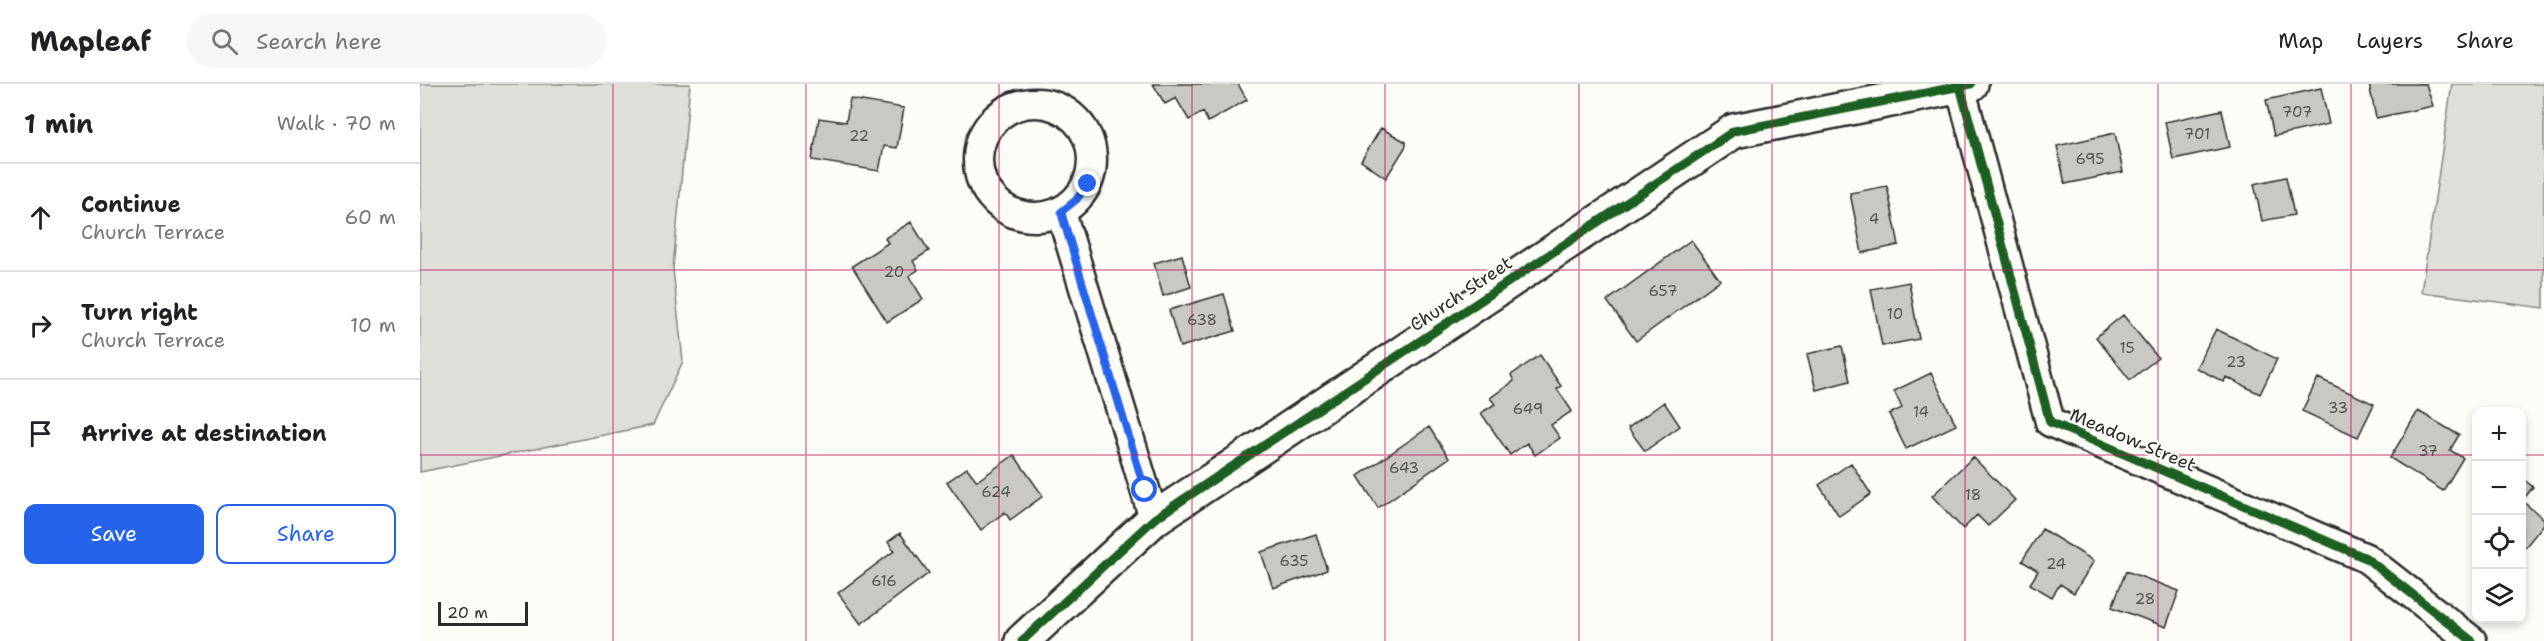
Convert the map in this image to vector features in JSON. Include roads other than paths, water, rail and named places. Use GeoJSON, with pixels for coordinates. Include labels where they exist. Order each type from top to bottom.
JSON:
{"type":"FeatureCollection","features":[{"type":"Feature","properties":{"kind":"street","name":"Church Street"},"geometry":{"type":"LineString","coordinates":[[1027,640],[1154,519],[1734,131],[1966,85]]}},
{"type":"Feature","properties":{"kind":"street","name":"Meadow Street"},"geometry":{"type":"LineString","coordinates":[[1966,85],[2050,422],[2366,558],[2472,641]]}},
{"type":"Feature","properties":{"kind":"street"},"geometry":{"type":"LineString","coordinates":[[1033,102],[1052,105],[1070,113],[1083,128],[1091,146],[1093,165],[1088,184],[1076,200],[1061,212],[1042,217],[1023,216],[999,204],[982,182],[978,164],[980,146],[987,129],[999,115],[1015,106],[1033,102]]}},
{"type":"Feature","properties":{"kind":"street"},"geometry":{"type":"LineString","coordinates":[[1061,212],[1154,519]]}}]}
